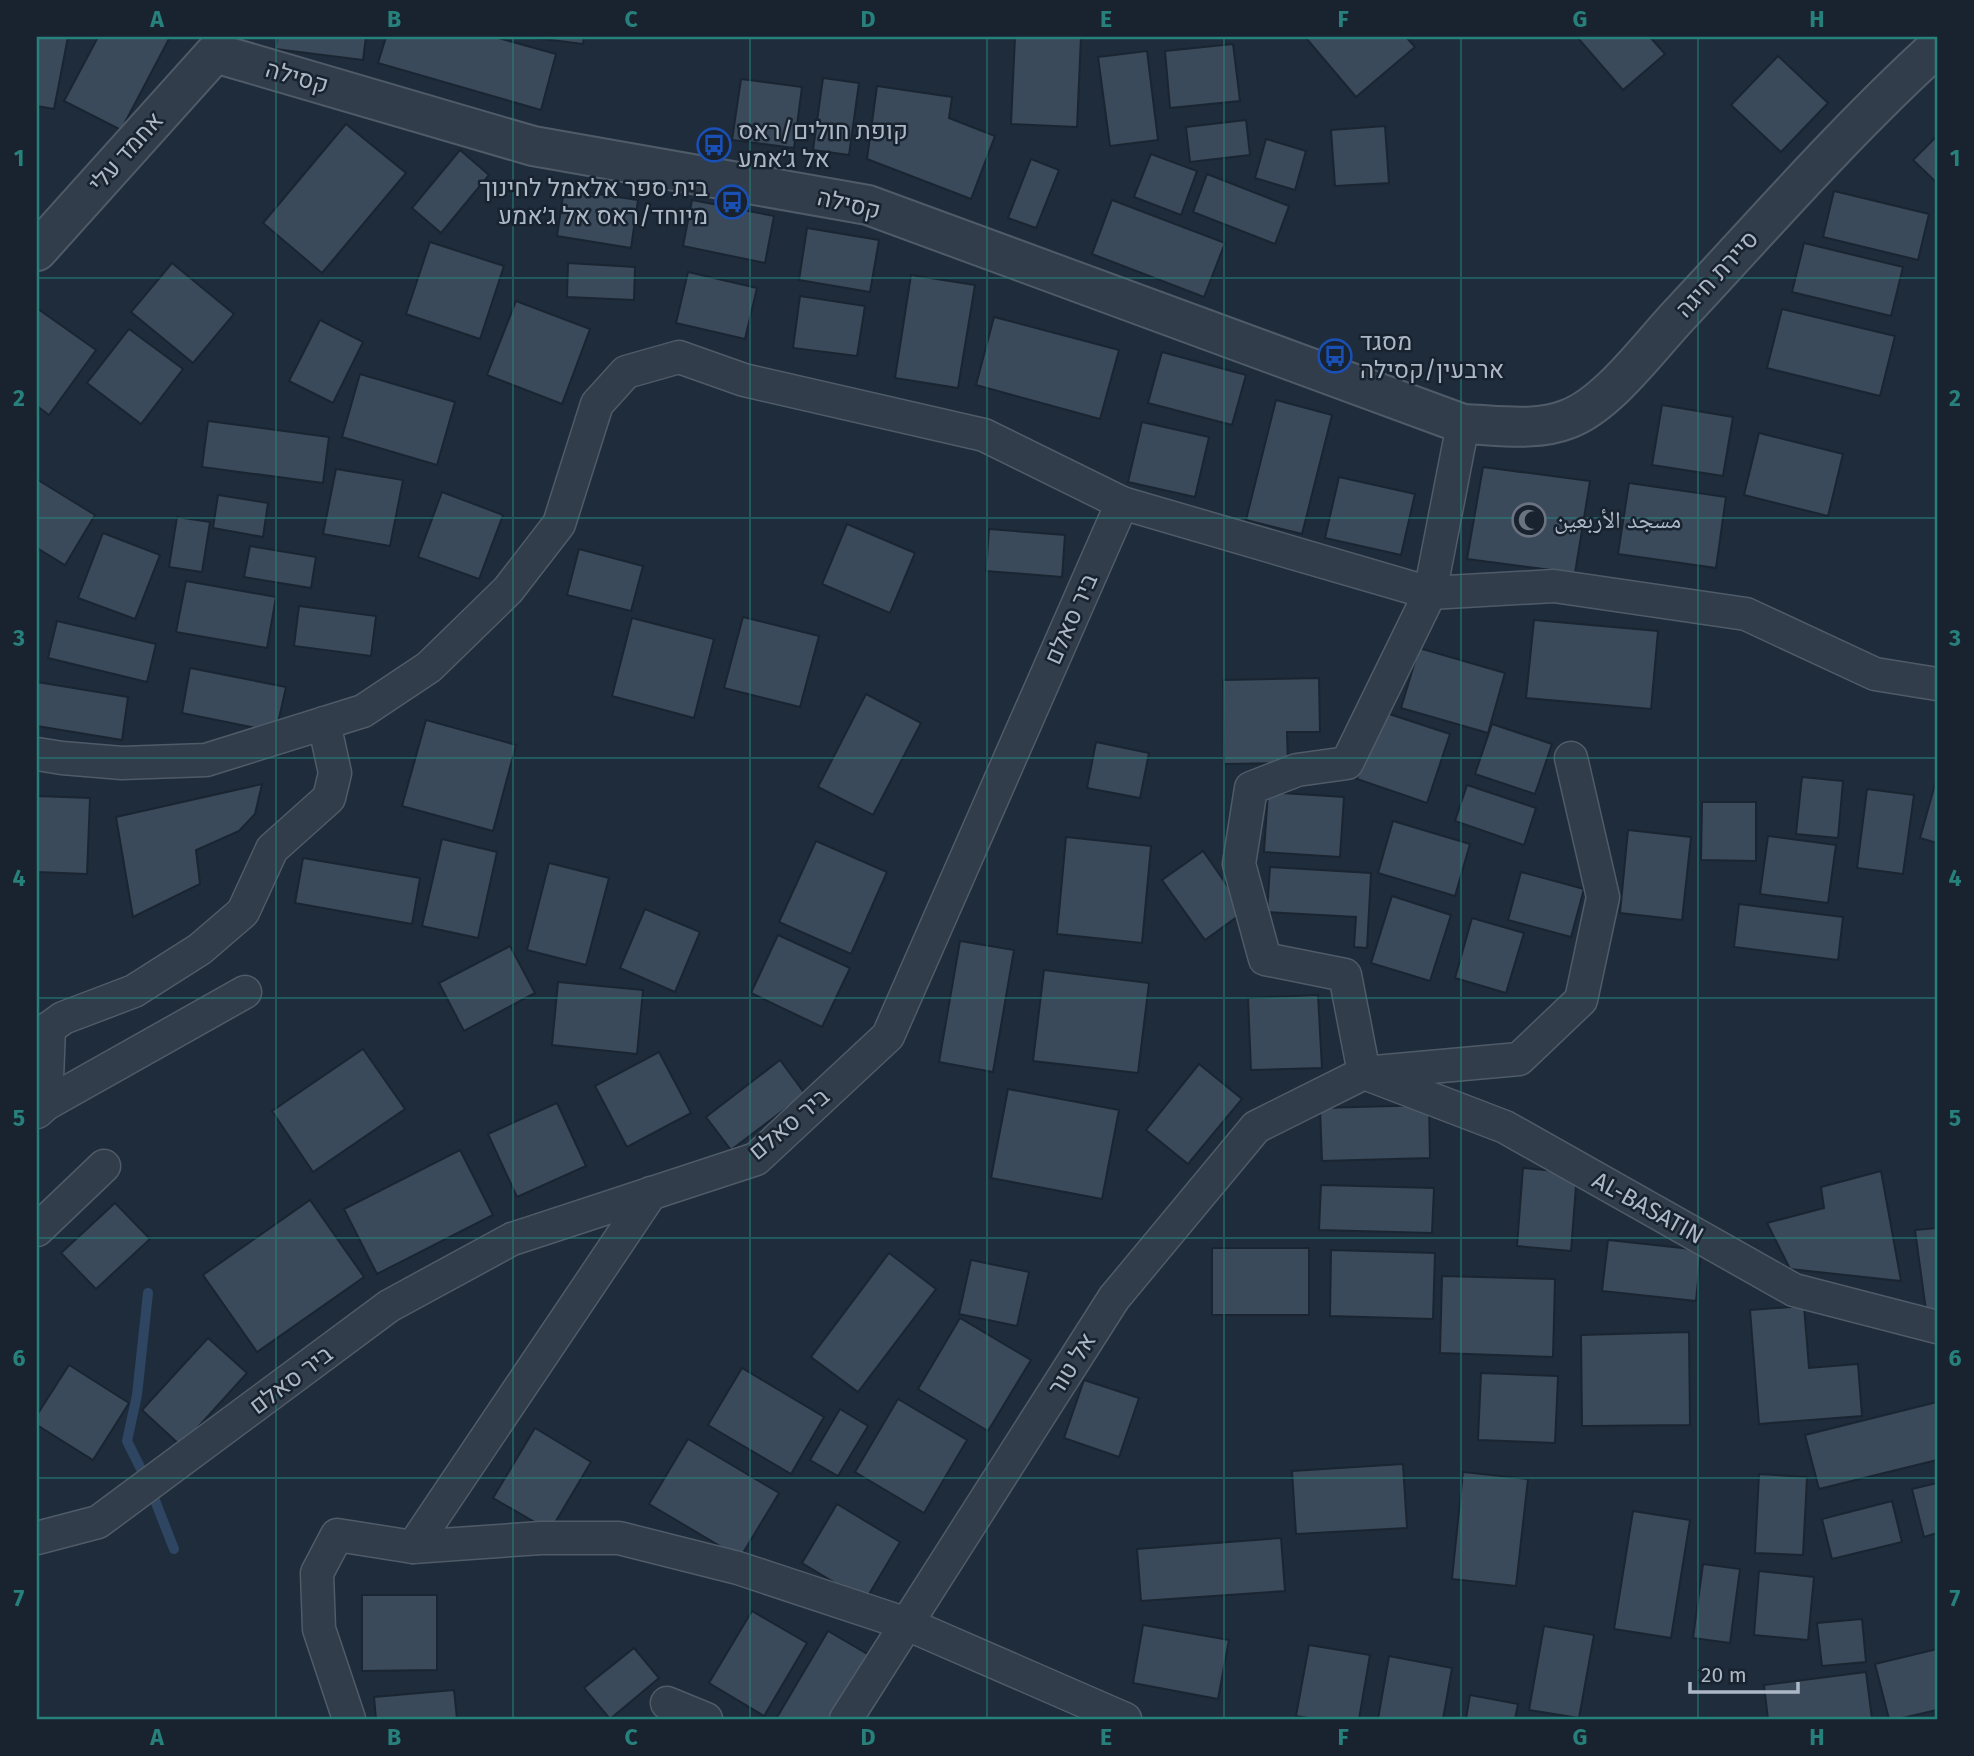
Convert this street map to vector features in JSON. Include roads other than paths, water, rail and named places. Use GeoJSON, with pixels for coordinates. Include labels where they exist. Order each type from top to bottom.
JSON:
{"type":"FeatureCollection","features":[{"type":"Feature","properties":{"kind":"street","name":"אחמד עלי"},"geometry":{"type":"LineString","coordinates":[[37,251],[218,42]]}},
{"type":"Feature","properties":{"kind":"street","name":"קסילה"},"geometry":{"type":"LineString","coordinates":[[218,42],[533,146],[868,205],[1463,424]]}},
{"type":"Feature","properties":{"kind":"street","name":"סיירת חיגה"},"geometry":{"type":"LineString","coordinates":[[1463,424],[1528,427],[1568,419],[1606,397],[1878,102],[1937,47]]}},
{"type":"Feature","properties":{"kind":"street"},"geometry":{"type":"LineString","coordinates":[[37,754],[122,763],[206,760],[363,711],[429,667],[508,590],[559,524],[597,404],[625,372],[679,358],[744,380],[984,435],[1122,503],[1430,593],[1554,586],[1746,614],[1875,674],[1937,684]]}},
{"type":"Feature","properties":{"kind":"street"},"geometry":{"type":"LineString","coordinates":[[1463,424],[1430,593],[1347,763],[1297,770],[1251,788],[1239,864],[1265,959],[1345,975],[1364,1073],[1520,1059],[1581,1000],[1603,897],[1571,758]]}},
{"type":"Feature","properties":{"kind":"street","name":"ביר סאלם"},"geometry":{"type":"LineString","coordinates":[[37,1538],[98,1522],[389,1306],[512,1239],[756,1159],[888,1036],[1122,503]]}},
{"type":"Feature","properties":{"kind":"street"},"geometry":{"type":"LineString","coordinates":[[42,1108],[43,1032],[63,1018],[134,991],[200,948],[243,912],[272,849],[329,798],[335,773],[324,723]]}},
{"type":"Feature","properties":{"kind":"street"},"geometry":{"type":"LineString","coordinates":[[42,1108],[245,992]]}},
{"type":"Feature","properties":{"kind":"street","name":"AL-BASATIN"},"geometry":{"type":"LineString","coordinates":[[1364,1073],[1505,1127],[1794,1290],[1937,1327]]}},
{"type":"Feature","properties":{"kind":"street","name":"אל טור"},"geometry":{"type":"LineString","coordinates":[[846,1719],[1123,1288],[1256,1127],[1364,1073]]}},
{"type":"Feature","properties":{"kind":"street"},"geometry":{"type":"LineString","coordinates":[[37,1230],[104,1166]]}},
{"type":"Feature","properties":{"kind":"street"},"geometry":{"type":"LineString","coordinates":[[412,1547],[652,1193]]}},
{"type":"Feature","properties":{"kind":"street"},"geometry":{"type":"LineString","coordinates":[[349,1719],[319,1629],[317,1573],[337,1535],[412,1547],[541,1538],[619,1538],[738,1568],[907,1624],[1125,1719]]}},
{"type":"Feature","properties":{"kind":"street"},"geometry":{"type":"LineString","coordinates":[[667,1703],[706,1719]]}},
{"type":"Feature","properties":{"kind":"waterway"},"geometry":{"type":"LineString","coordinates":[[148,1293],[137,1395],[127,1441],[149,1485],[174,1549]]}},
{"type":"Feature","properties":{"kind":"place","name":"קופת חולים/ראס אל ג׳אמע"},"geometry":{"type":"Point","coordinates":[714,145]}},
{"type":"Feature","properties":{"kind":"place","name":"בית ספר אלאמל לחינוך מיוחד/ראס אל ג׳אמע"},"geometry":{"type":"Point","coordinates":[732,202]}},
{"type":"Feature","properties":{"kind":"place","name":"מסגד ארבעין/קסילה"},"geometry":{"type":"Point","coordinates":[1335,356]}},
{"type":"Feature","properties":{"kind":"place","name":"مسجد الأربعين"},"geometry":{"type":"Point","coordinates":[1529,520]}}]}
